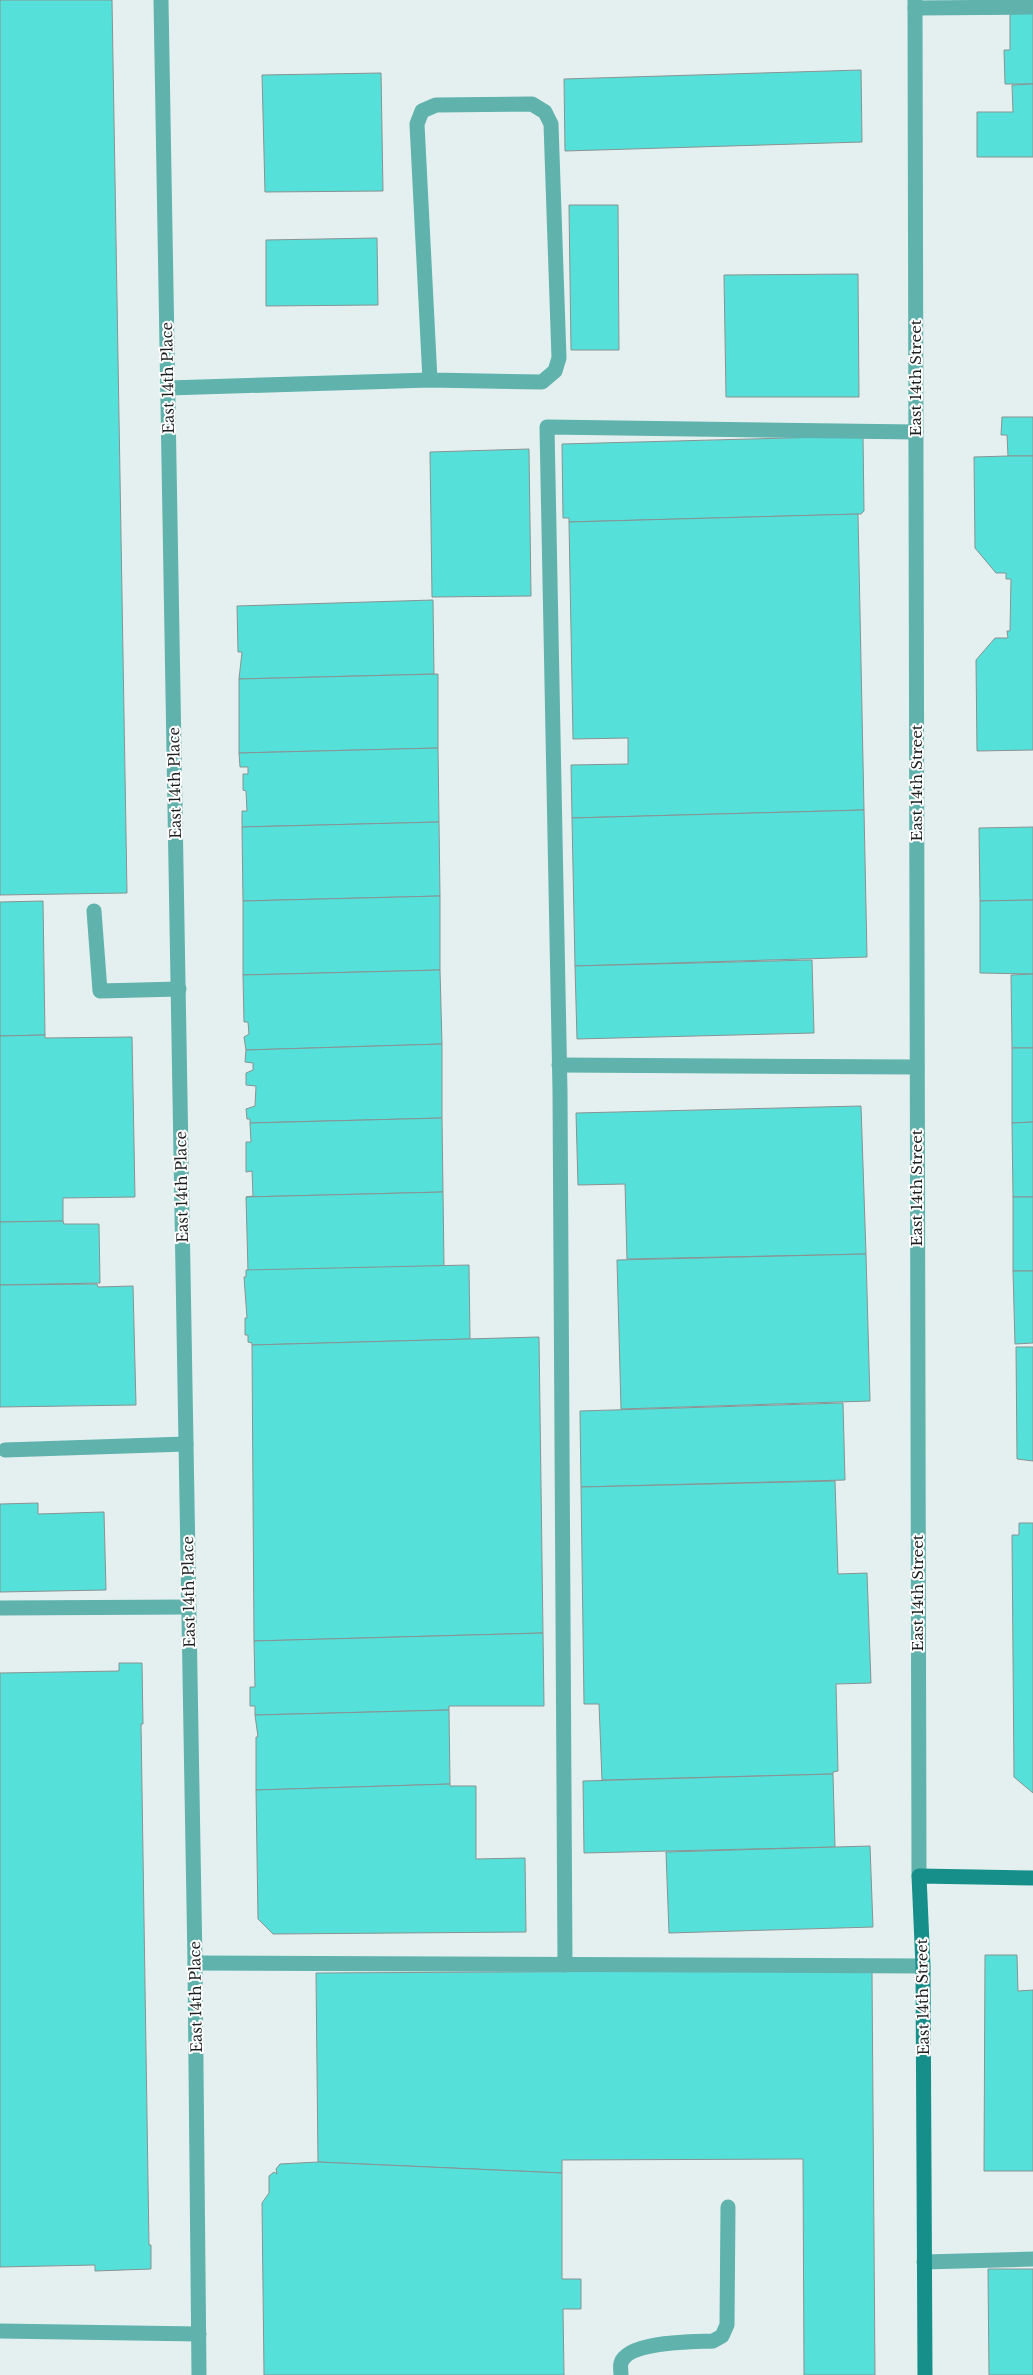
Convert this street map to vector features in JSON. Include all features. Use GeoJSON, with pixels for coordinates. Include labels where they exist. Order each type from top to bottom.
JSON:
{"type":"FeatureCollection","features":[{"type":"Feature","properties":{"kind":"street","name":"East 14th Place"},"geometry":{"type":"LineString","coordinates":[[161,0],[196,1963],[199,2375]]}},
{"type":"Feature","properties":{"kind":"street"},"geometry":{"type":"LineString","coordinates":[[915,4],[1033,7]]}},
{"type":"Feature","properties":{"kind":"street","name":"East 14th Street"},"geometry":{"type":"LineString","coordinates":[[915,4],[919,1876],[923,1966],[924,2375]]}},
{"type":"Feature","properties":{"kind":"street"},"geometry":{"type":"LineString","coordinates":[[168,388],[430,380],[542,382],[555,372],[559,358],[551,124],[545,112],[532,104],[436,104],[422,111],[417,124],[430,380]]}},
{"type":"Feature","properties":{"kind":"street"},"geometry":{"type":"LineString","coordinates":[[565,1965],[559,1065],[547,427],[916,432]]}},
{"type":"Feature","properties":{"kind":"street"},"geometry":{"type":"LineString","coordinates":[[94,910],[100,991],[178,989]]}},
{"type":"Feature","properties":{"kind":"street"},"geometry":{"type":"LineString","coordinates":[[559,1065],[917,1066]]}},
{"type":"Feature","properties":{"kind":"street"},"geometry":{"type":"LineString","coordinates":[[5,1450],[186,1444]]}},
{"type":"Feature","properties":{"kind":"street"},"geometry":{"type":"LineString","coordinates":[[0,1608],[189,1607]]}},
{"type":"Feature","properties":{"kind":"street"},"geometry":{"type":"LineString","coordinates":[[919,1876],[1033,1878]]}},
{"type":"Feature","properties":{"kind":"street"},"geometry":{"type":"LineString","coordinates":[[196,1963],[923,1966]]}},
{"type":"Feature","properties":{"kind":"street"},"geometry":{"type":"LineString","coordinates":[[621,2375],[621,2363],[626,2355],[639,2347],[712,2341],[722,2336],[727,2325],[728,2207]]}},
{"type":"Feature","properties":{"kind":"street"},"geometry":{"type":"LineString","coordinates":[[924,2262],[1033,2259]]}},
{"type":"Feature","properties":{"kind":"street"},"geometry":{"type":"LineString","coordinates":[[0,2331],[199,2334]]}},
{"type":"Feature","properties":{"kind":"building"},"geometry":{"type":"Polygon","coordinates":[[[0,0],[112,0],[127,893],[0,895],[0,0]]]}},
{"type":"Feature","properties":{"kind":"building"},"geometry":{"type":"Polygon","coordinates":[[[1010,11],[1033,11],[1033,84],[1005,84],[1004,50],[1010,50],[1010,11]]]}},
{"type":"Feature","properties":{"kind":"building"},"geometry":{"type":"Polygon","coordinates":[[[861,70],[862,142],[565,151],[564,79],[861,70]]]}},
{"type":"Feature","properties":{"kind":"building"},"geometry":{"type":"Polygon","coordinates":[[[381,73],[383,191],[265,192],[262,75],[381,73]]]}},
{"type":"Feature","properties":{"kind":"building"},"geometry":{"type":"Polygon","coordinates":[[[1033,84],[1033,157],[977,157],[977,112],[1013,112],[1012,85],[1033,84]]]}},
{"type":"Feature","properties":{"kind":"building"},"geometry":{"type":"Polygon","coordinates":[[[569,205],[618,205],[619,350],[571,350],[569,205]]]}},
{"type":"Feature","properties":{"kind":"building"},"geometry":{"type":"Polygon","coordinates":[[[377,238],[378,305],[266,306],[266,240],[377,238]]]}},
{"type":"Feature","properties":{"kind":"building"},"geometry":{"type":"Polygon","coordinates":[[[858,274],[859,397],[726,397],[724,275],[858,274]]]}},
{"type":"Feature","properties":{"kind":"building"},"geometry":{"type":"Polygon","coordinates":[[[1002,417],[1033,417],[1033,456],[1008,456],[1007,435],[1001,435],[1002,417]]]}},
{"type":"Feature","properties":{"kind":"building"},"geometry":{"type":"Polygon","coordinates":[[[863,436],[864,511],[861,514],[569,522],[569,518],[563,518],[562,444],[863,436]]]}},
{"type":"Feature","properties":{"kind":"building"},"geometry":{"type":"Polygon","coordinates":[[[529,449],[531,596],[432,597],[430,452],[529,449]]]}},
{"type":"Feature","properties":{"kind":"building"},"geometry":{"type":"Polygon","coordinates":[[[1033,456],[1033,750],[977,751],[976,660],[995,638],[1008,638],[1007,631],[1010,631],[1011,579],[1006,579],[1006,573],[996,573],[975,548],[974,457],[1033,456]]]}},
{"type":"Feature","properties":{"kind":"building"},"geometry":{"type":"Polygon","coordinates":[[[858,514],[864,810],[572,818],[571,765],[628,764],[628,738],[573,739],[569,522],[858,514]]]}},
{"type":"Feature","properties":{"kind":"building"},"geometry":{"type":"Polygon","coordinates":[[[433,600],[434,674],[239,679],[242,652],[238,652],[237,606],[433,600]]]}},
{"type":"Feature","properties":{"kind":"building"},"geometry":{"type":"Polygon","coordinates":[[[438,674],[438,748],[239,753],[239,679],[438,674]]]}},
{"type":"Feature","properties":{"kind":"building"},"geometry":{"type":"Polygon","coordinates":[[[438,748],[439,822],[242,827],[242,811],[247,811],[246,791],[243,790],[243,774],[248,774],[248,767],[240,767],[239,753],[438,748]]]}},
{"type":"Feature","properties":{"kind":"building"},"geometry":{"type":"Polygon","coordinates":[[[864,810],[867,957],[575,966],[572,818],[864,810]]]}},
{"type":"Feature","properties":{"kind":"building"},"geometry":{"type":"Polygon","coordinates":[[[439,822],[440,896],[243,901],[242,827],[439,822]]]}},
{"type":"Feature","properties":{"kind":"building"},"geometry":{"type":"Polygon","coordinates":[[[1033,827],[1033,900],[980,901],[979,828],[1033,827]]]}},
{"type":"Feature","properties":{"kind":"building"},"geometry":{"type":"Polygon","coordinates":[[[440,896],[440,970],[243,975],[243,901],[440,896]]]}},
{"type":"Feature","properties":{"kind":"building"},"geometry":{"type":"Polygon","coordinates":[[[1033,900],[1033,974],[980,973],[980,901],[1033,900]]]}},
{"type":"Feature","properties":{"kind":"building"},"geometry":{"type":"Polygon","coordinates":[[[43,901],[45,1035],[0,1036],[0,902],[43,901]]]}},
{"type":"Feature","properties":{"kind":"building"},"geometry":{"type":"Polygon","coordinates":[[[812,960],[814,1033],[577,1039],[575,966],[812,960]]]}},
{"type":"Feature","properties":{"kind":"building"},"geometry":{"type":"Polygon","coordinates":[[[440,970],[442,1044],[246,1050],[244,1037],[249,1034],[248,1022],[244,1022],[243,975],[440,970]]]}},
{"type":"Feature","properties":{"kind":"building"},"geometry":{"type":"Polygon","coordinates":[[[1033,974],[1033,1048],[1012,1048],[1011,975],[1033,974]]]}},
{"type":"Feature","properties":{"kind":"building"},"geometry":{"type":"Polygon","coordinates":[[[45,1035],[45,1038],[132,1037],[135,1197],[63,1198],[63,1221],[0,1222],[0,1036],[45,1035]]]}},
{"type":"Feature","properties":{"kind":"building"},"geometry":{"type":"Polygon","coordinates":[[[442,1044],[442,1118],[250,1123],[250,1119],[247,1119],[246,1109],[255,1106],[256,1086],[246,1085],[246,1073],[253,1070],[253,1063],[245,1062],[246,1050],[442,1044]]]}},
{"type":"Feature","properties":{"kind":"building"},"geometry":{"type":"Polygon","coordinates":[[[1012,1048],[1033,1048],[1033,1122],[1012,1123],[1012,1048]]]}},
{"type":"Feature","properties":{"kind":"building"},"geometry":{"type":"Polygon","coordinates":[[[861,1106],[866,1254],[627,1259],[625,1184],[578,1185],[576,1113],[861,1106]]]}},
{"type":"Feature","properties":{"kind":"building"},"geometry":{"type":"Polygon","coordinates":[[[442,1118],[443,1192],[246,1197],[253,1196],[252,1171],[246,1172],[246,1142],[251,1142],[250,1123],[442,1118]]]}},
{"type":"Feature","properties":{"kind":"building"},"geometry":{"type":"Polygon","coordinates":[[[1033,1122],[1033,1197],[1013,1197],[1012,1123],[1033,1122]]]}},
{"type":"Feature","properties":{"kind":"building"},"geometry":{"type":"Polygon","coordinates":[[[443,1192],[444,1266],[248,1271],[246,1197],[443,1192]]]}},
{"type":"Feature","properties":{"kind":"building"},"geometry":{"type":"Polygon","coordinates":[[[1013,1197],[1033,1197],[1033,1271],[1013,1271],[1013,1197]]]}},
{"type":"Feature","properties":{"kind":"building"},"geometry":{"type":"Polygon","coordinates":[[[63,1221],[64,1224],[99,1224],[100,1283],[0,1285],[0,1222],[63,1221]]]}},
{"type":"Feature","properties":{"kind":"building"},"geometry":{"type":"Polygon","coordinates":[[[866,1254],[870,1401],[621,1409],[617,1260],[866,1254]]]}},
{"type":"Feature","properties":{"kind":"building"},"geometry":{"type":"Polygon","coordinates":[[[469,1265],[470,1339],[252,1345],[252,1343],[248,1342],[248,1335],[245,1335],[245,1318],[247,1318],[244,1277],[246,1277],[246,1270],[469,1265]]]}},
{"type":"Feature","properties":{"kind":"building"},"geometry":{"type":"Polygon","coordinates":[[[1013,1271],[1033,1271],[1033,1343],[1015,1344],[1013,1271]]]}},
{"type":"Feature","properties":{"kind":"building"},"geometry":{"type":"Polygon","coordinates":[[[97,1284],[98,1287],[133,1286],[136,1405],[0,1407],[0,1285],[97,1284]]]}},
{"type":"Feature","properties":{"kind":"building"},"geometry":{"type":"Polygon","coordinates":[[[539,1337],[543,1633],[254,1641],[252,1345],[539,1337]]]}},
{"type":"Feature","properties":{"kind":"building"},"geometry":{"type":"Polygon","coordinates":[[[1016,1347],[1033,1347],[1033,1461],[1017,1459],[1016,1347]]]}},
{"type":"Feature","properties":{"kind":"building"},"geometry":{"type":"Polygon","coordinates":[[[843,1403],[845,1480],[581,1487],[580,1411],[843,1403]]]}},
{"type":"Feature","properties":{"kind":"building"},"geometry":{"type":"Polygon","coordinates":[[[835,1481],[838,1574],[867,1573],[871,1683],[836,1684],[838,1771],[833,1772],[833,1774],[602,1780],[599,1704],[584,1704],[581,1487],[835,1481]]]}},
{"type":"Feature","properties":{"kind":"building"},"geometry":{"type":"Polygon","coordinates":[[[38,1503],[38,1514],[104,1512],[106,1590],[0,1592],[0,1504],[38,1503]]]}},
{"type":"Feature","properties":{"kind":"building"},"geometry":{"type":"Polygon","coordinates":[[[1019,1523],[1033,1523],[1033,1793],[1014,1777],[1012,1535],[1019,1535],[1019,1523]]]}},
{"type":"Feature","properties":{"kind":"building"},"geometry":{"type":"Polygon","coordinates":[[[543,1633],[544,1706],[449,1706],[449,1710],[255,1715],[255,1706],[250,1706],[250,1687],[255,1687],[254,1641],[543,1633]]]}},
{"type":"Feature","properties":{"kind":"building"},"geometry":{"type":"Polygon","coordinates":[[[119,1663],[142,1663],[143,1724],[141,1724],[149,2245],[151,2245],[151,2269],[95,2271],[95,2265],[0,2267],[0,1673],[119,1671],[119,1663]]]}},
{"type":"Feature","properties":{"kind":"building"},"geometry":{"type":"Polygon","coordinates":[[[449,1710],[450,1784],[256,1790],[256,1737],[258,1737],[255,1715],[449,1710]]]}},
{"type":"Feature","properties":{"kind":"building"},"geometry":{"type":"Polygon","coordinates":[[[833,1774],[835,1847],[584,1853],[583,1781],[833,1774]]]}},
{"type":"Feature","properties":{"kind":"building"},"geometry":{"type":"Polygon","coordinates":[[[450,1784],[450,1786],[476,1786],[476,1859],[525,1858],[526,1932],[273,1934],[258,1919],[256,1790],[450,1784]]]}},
{"type":"Feature","properties":{"kind":"building"},"geometry":{"type":"Polygon","coordinates":[[[870,1846],[873,1927],[669,1933],[666,1852],[870,1846]]]}},
{"type":"Feature","properties":{"kind":"building"},"geometry":{"type":"Polygon","coordinates":[[[985,1955],[1017,1955],[1018,1991],[1033,1990],[1033,2171],[984,2171],[985,1955]]]}},
{"type":"Feature","properties":{"kind":"building"},"geometry":{"type":"Polygon","coordinates":[[[872,1970],[875,2375],[804,2375],[803,2159],[562,2160],[562,2173],[318,2162],[316,1973],[872,1970]]]}},
{"type":"Feature","properties":{"kind":"building"},"geometry":{"type":"Polygon","coordinates":[[[318,2162],[562,2173],[562,2279],[581,2279],[581,2309],[563,2309],[564,2375],[264,2375],[262,2203],[269,2193],[269,2176],[274,2172],[277,2174],[276,2169],[280,2164],[318,2162]]]}},
{"type":"Feature","properties":{"kind":"building"},"geometry":{"type":"Polygon","coordinates":[[[988,2269],[1033,2269],[1033,2375],[989,2375],[988,2269]]]}}]}
